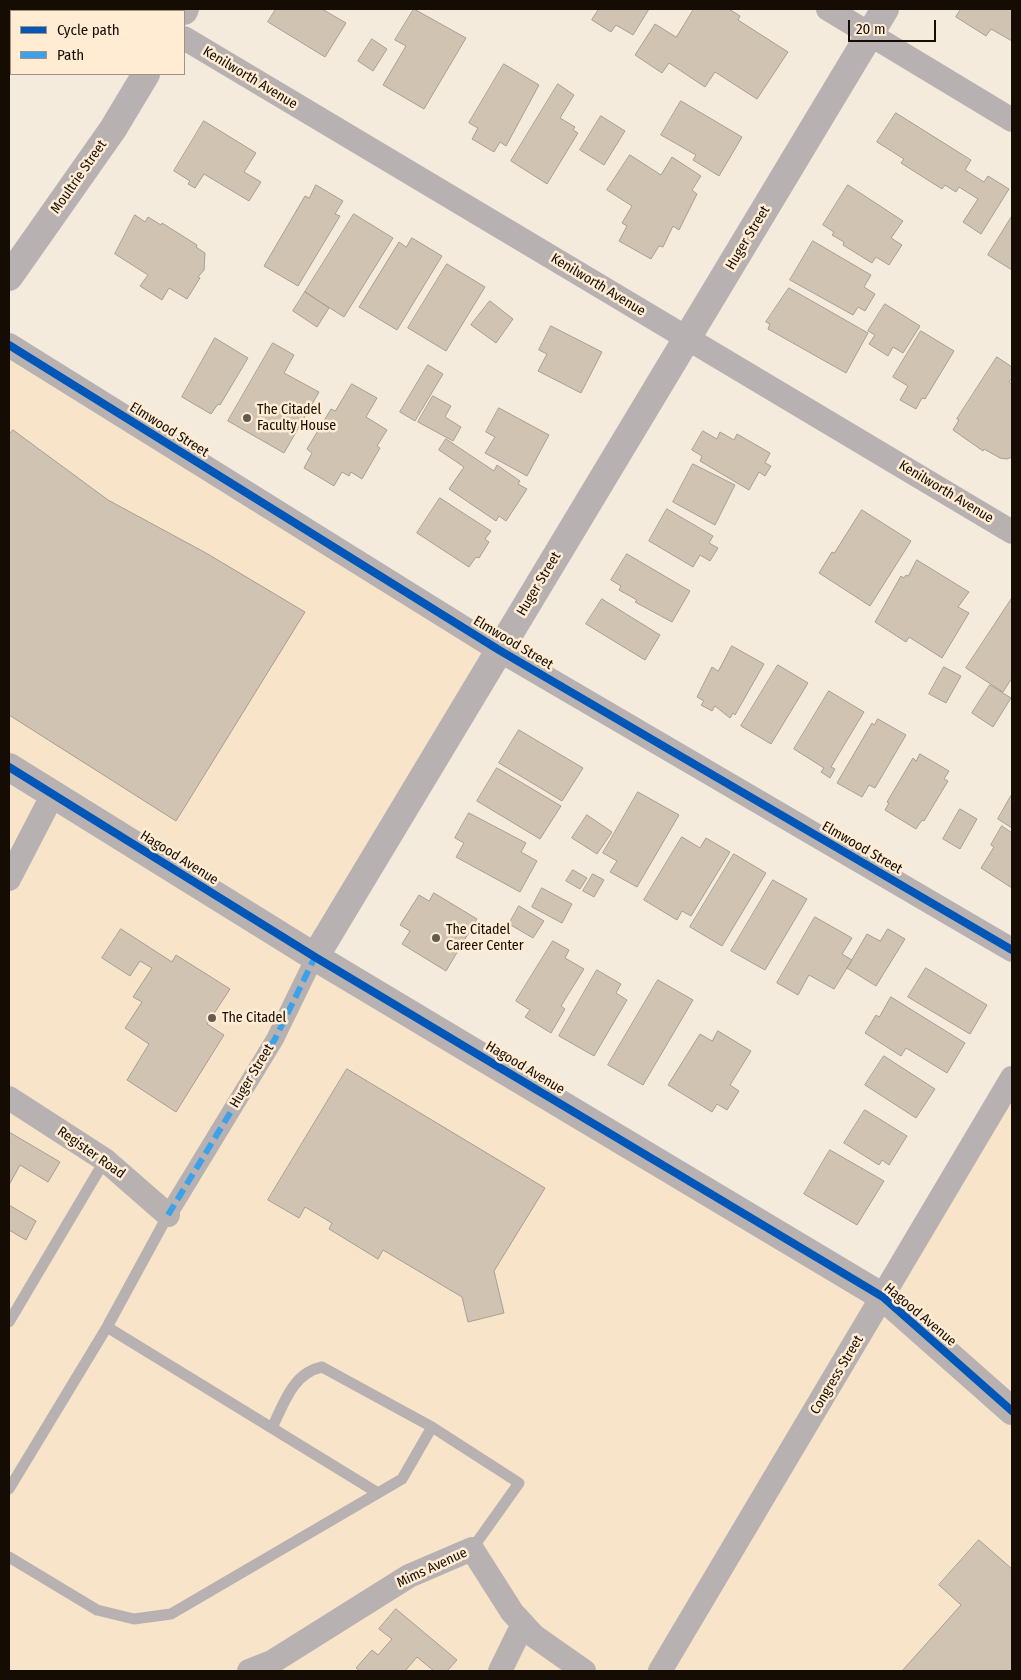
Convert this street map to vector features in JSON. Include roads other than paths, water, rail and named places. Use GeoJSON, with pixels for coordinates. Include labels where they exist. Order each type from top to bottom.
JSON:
{"type":"FeatureCollection","features":[{"type":"Feature","properties":{"kind":"street"},"geometry":{"type":"LineString","coordinates":[[828,9],[1012,120]]}},
{"type":"Feature","properties":{"kind":"street","name":"Huger Street"},"geometry":{"type":"LineString","coordinates":[[168,1215],[275,1039],[315,957],[885,9]]}},
{"type":"Feature","properties":{"kind":"street","name":"Kenilworth Avenue"},"geometry":{"type":"LineString","coordinates":[[185,39],[1012,532]]}},
{"type":"Feature","properties":{"kind":"street","name":"Moultrie Street"},"geometry":{"type":"LineString","coordinates":[[9,277],[113,129],[145,75]]}},
{"type":"Feature","properties":{"kind":"street","name":"Elmwood Street"},"geometry":{"type":"LineString","coordinates":[[9,345],[499,650],[1012,950]]}},
{"type":"Feature","properties":{"kind":"street","name":"Hagood Avenue"},"geometry":{"type":"LineString","coordinates":[[9,767],[315,957],[883,1297],[1012,1411]]}},
{"type":"Feature","properties":{"kind":"street"},"geometry":{"type":"LineString","coordinates":[[9,879],[53,794]]}},
{"type":"Feature","properties":{"kind":"street","name":"Congress Street"},"geometry":{"type":"LineString","coordinates":[[660,1671],[1012,1078]]}},
{"type":"Feature","properties":{"kind":"street","name":"Register Road"},"geometry":{"type":"LineString","coordinates":[[9,1098],[105,1160],[168,1215]]}},
{"type":"Feature","properties":{"kind":"street","name":"Mims Avenue"},"geometry":{"type":"LineString","coordinates":[[248,1671],[272,1662],[409,1576],[472,1548],[512,1612],[548,1648],[584,1671]]}},
{"type":"Feature","properties":{"kind":"street"},"geometry":{"type":"LineString","coordinates":[[500,1671],[523,1624]]}},
{"type":"Feature","properties":{"kind":"lane"},"geometry":{"type":"LineString","coordinates":[[9,1322],[105,1160]]}},
{"type":"Feature","properties":{"kind":"lane"},"geometry":{"type":"LineString","coordinates":[[9,1489],[107,1327],[168,1215]]}},
{"type":"Feature","properties":{"kind":"lane"},"geometry":{"type":"LineString","coordinates":[[107,1327],[378,1493]]}},
{"type":"Feature","properties":{"kind":"lane"},"geometry":{"type":"LineString","coordinates":[[272,1428],[294,1384],[310,1370],[322,1367],[432,1426],[519,1483],[472,1548]]}},
{"type":"Feature","properties":{"kind":"lane"},"geometry":{"type":"LineString","coordinates":[[9,1557],[97,1610],[134,1619],[171,1614],[402,1479],[432,1426]]}},
{"type":"Feature","properties":{"kind":"place","name":"The Citadel Faculty House"},"geometry":{"type":"Point","coordinates":[247,418]}},
{"type":"Feature","properties":{"kind":"place","name":"The Citadel Career Center"},"geometry":{"type":"Point","coordinates":[436,938]}},
{"type":"Feature","properties":{"kind":"place","name":"The Citadel"},"geometry":{"type":"Point","coordinates":[212,1018]}}]}
